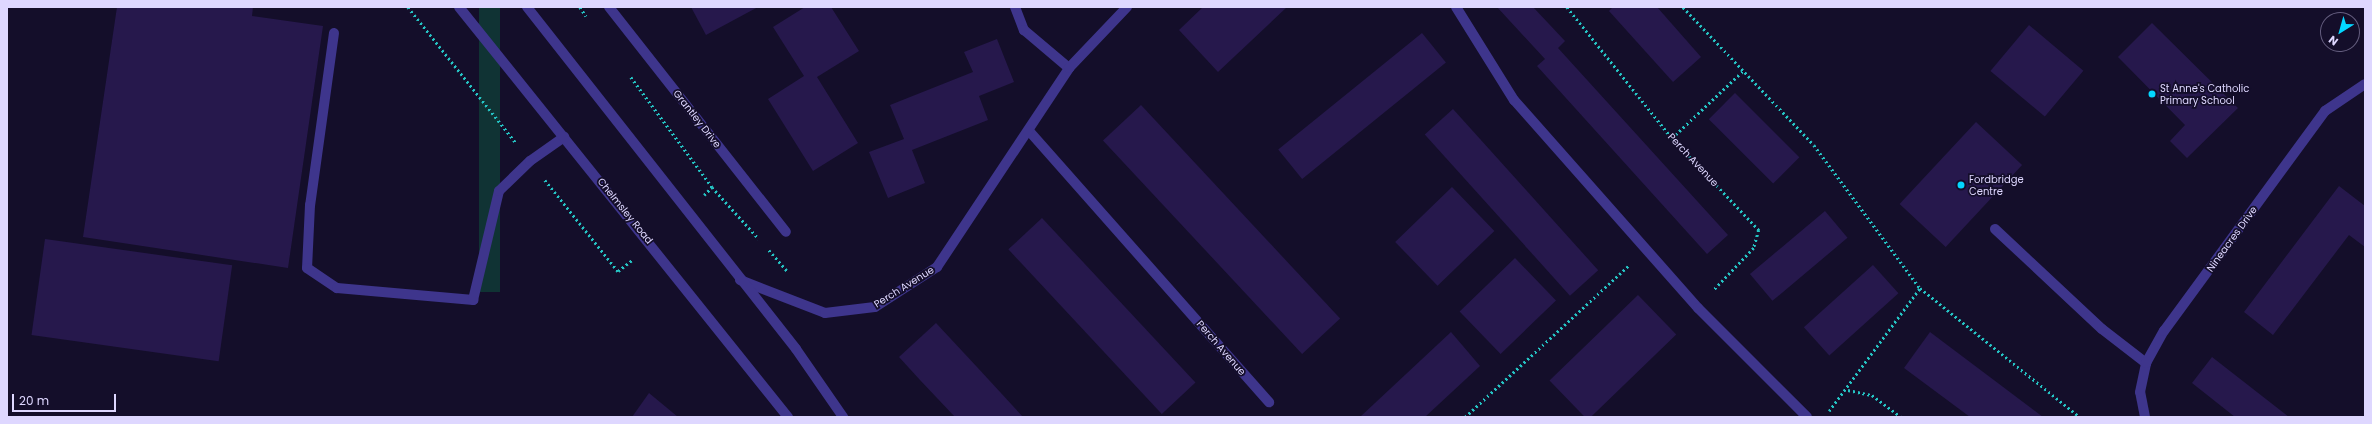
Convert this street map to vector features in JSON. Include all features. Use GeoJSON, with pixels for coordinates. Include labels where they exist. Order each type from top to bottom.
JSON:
{"type":"FeatureCollection","features":[{"type":"Feature","properties":{"kind":"street","name":"Chelmsley Road"},"geometry":{"type":"LineString","coordinates":[[459,7],[788,417]]}},
{"type":"Feature","properties":{"kind":"street"},"geometry":{"type":"LineString","coordinates":[[527,7],[738,279],[796,349],[844,417]]}},
{"type":"Feature","properties":{"kind":"street","name":"Grantley Drive"},"geometry":{"type":"LineString","coordinates":[[609,7],[786,232]]}},
{"type":"Feature","properties":{"kind":"street"},"geometry":{"type":"LineString","coordinates":[[1015,7],[1024,30],[1069,68]]}},
{"type":"Feature","properties":{"kind":"street","name":"Perch Avenue"},"geometry":{"type":"LineString","coordinates":[[738,279],[825,313],[875,307],[937,267],[1030,132],[1069,68],[1127,7]]}},
{"type":"Feature","properties":{"kind":"street"},"geometry":{"type":"LineString","coordinates":[[1456,7],[1514,100],[1698,308],[1807,417]]}},
{"type":"Feature","properties":{"kind":"street"},"geometry":{"type":"LineString","coordinates":[[334,33],[310,205],[307,268],[337,288],[472,300],[499,191],[530,160],[564,137]]}},
{"type":"Feature","properties":{"kind":"street","name":"Nineacres Drive"},"geometry":{"type":"LineString","coordinates":[[2145,417],[2140,392],[2146,363],[2164,331],[2325,111],[2365,84]]}},
{"type":"Feature","properties":{"kind":"street","name":"Perch Avenue"},"geometry":{"type":"LineString","coordinates":[[1030,132],[1269,402]]}},
{"type":"Feature","properties":{"kind":"street"},"geometry":{"type":"LineString","coordinates":[[1995,229],[2102,329],[2146,363]]}},
{"type":"Feature","properties":{"kind":"path","name":"Perch Avenue"},"geometry":{"type":"LineString","coordinates":[[1567,7],[1672,138],[1759,230],[1754,248],[1698,308]]}},
{"type":"Feature","properties":{"kind":"path"},"geometry":{"type":"LineString","coordinates":[[1683,7],[1814,145],[1920,288],[2080,417]]}},
{"type":"Feature","properties":{"kind":"path"},"geometry":{"type":"LineString","coordinates":[[1672,138],[1744,70]]}},
{"type":"Feature","properties":{"kind":"path"},"geometry":{"type":"LineString","coordinates":[[1466,417],[1645,249]]}},
{"type":"Feature","properties":{"kind":"path"},"geometry":{"type":"LineString","coordinates":[[1824,417],[1848,390],[1920,288]]}},
{"type":"Feature","properties":{"kind":"path"},"geometry":{"type":"LineString","coordinates":[[1848,390],[1872,395],[1901,417]]}},
{"type":"Feature","properties":{"kind":"green space"},"geometry":{"type":"Polygon","coordinates":[[[479,7],[500,7],[500,292],[479,292],[479,7]]]}},
{"type":"Feature","properties":{"kind":"building"},"geometry":{"type":"Polygon","coordinates":[[[117,7],[253,7],[252,16],[323,26],[288,268],[83,237],[117,7]]]}},
{"type":"Feature","properties":{"kind":"building"},"geometry":{"type":"Polygon","coordinates":[[[691,7],[758,7],[706,35],[691,7]]]}},
{"type":"Feature","properties":{"kind":"building"},"geometry":{"type":"Polygon","coordinates":[[[805,7],[831,7],[859,51],[817,77],[858,143],[813,171],[768,99],[804,76],[773,27],[805,7]]]}},
{"type":"Feature","properties":{"kind":"building"},"geometry":{"type":"Polygon","coordinates":[[[1203,7],[1287,7],[1218,72],[1179,30],[1203,7]]]}},
{"type":"Feature","properties":{"kind":"building"},"geometry":{"type":"Polygon","coordinates":[[[1497,7],[1533,7],[1565,41],[1558,48],[1728,235],[1707,254],[1537,66],[1545,59],[1497,7]]]}},
{"type":"Feature","properties":{"kind":"building"},"geometry":{"type":"Polygon","coordinates":[[[1613,7],[1657,7],[1701,57],[1673,82],[1609,11],[1613,7]]]}},
{"type":"Feature","properties":{"kind":"building"},"geometry":{"type":"Polygon","coordinates":[[[2152,23],[2238,108],[2187,158],[2170,141],[2185,125],[2118,57],[2152,23]]]}},
{"type":"Feature","properties":{"kind":"building"},"geometry":{"type":"Polygon","coordinates":[[[2029,25],[2083,71],[2045,117],[1990,71],[2029,25]]]}},
{"type":"Feature","properties":{"kind":"building"},"geometry":{"type":"Polygon","coordinates":[[[1422,33],[1446,63],[1302,179],[1278,149],[1422,33]]]}},
{"type":"Feature","properties":{"kind":"building"},"geometry":{"type":"Polygon","coordinates":[[[997,39],[1014,82],[979,96],[988,120],[912,150],[925,183],[888,198],[869,152],[904,139],[890,105],[973,72],[964,52],[997,39]]]}},
{"type":"Feature","properties":{"kind":"building"},"geometry":{"type":"Polygon","coordinates":[[[1735,93],[1799,157],[1773,184],[1709,119],[1735,93]]]}},
{"type":"Feature","properties":{"kind":"building"},"geometry":{"type":"Polygon","coordinates":[[[1141,105],[1340,319],[1302,354],[1103,140],[1141,105]]]}},
{"type":"Feature","properties":{"kind":"building"},"geometry":{"type":"Polygon","coordinates":[[[1453,109],[1598,270],[1570,296],[1425,134],[1453,109]]]}},
{"type":"Feature","properties":{"kind":"building","name":"Fordbridge Centre"},"geometry":{"type":"Polygon","coordinates":[[[1976,122],[2022,165],[1946,247],[1900,204],[1976,122]]]}},
{"type":"Feature","properties":{"kind":"building"},"geometry":{"type":"Polygon","coordinates":[[[2339,186],[2365,206],[2365,247],[2349,235],[2273,335],[2244,312],[2339,186]]]}},
{"type":"Feature","properties":{"kind":"building"},"geometry":{"type":"Polygon","coordinates":[[[1452,187],[1494,231],[1438,286],[1395,242],[1452,187]]]}},
{"type":"Feature","properties":{"kind":"building"},"geometry":{"type":"Polygon","coordinates":[[[1825,211],[1847,238],[1772,301],[1750,274],[1825,211]]]}},
{"type":"Feature","properties":{"kind":"building"},"geometry":{"type":"Polygon","coordinates":[[[1042,218],[1195,383],[1162,414],[1008,249],[1042,218]]]}},
{"type":"Feature","properties":{"kind":"building"},"geometry":{"type":"Polygon","coordinates":[[[45,239],[232,265],[219,361],[32,335],[45,239]]]}},
{"type":"Feature","properties":{"kind":"building"},"geometry":{"type":"Polygon","coordinates":[[[1515,258],[1556,300],[1501,354],[1460,311],[1515,258]]]}},
{"type":"Feature","properties":{"kind":"building"},"geometry":{"type":"Polygon","coordinates":[[[1873,265],[1898,293],[1829,355],[1804,327],[1873,265]]]}},
{"type":"Feature","properties":{"kind":"building"},"geometry":{"type":"Polygon","coordinates":[[[1638,295],[1676,335],[1591,417],[1585,417],[1550,380],[1638,295]]]}},
{"type":"Feature","properties":{"kind":"building"},"geometry":{"type":"Polygon","coordinates":[[[936,323],[1023,417],[955,417],[920,380],[899,357],[936,323]]]}},
{"type":"Feature","properties":{"kind":"building"},"geometry":{"type":"Polygon","coordinates":[[[1451,332],[1480,366],[1425,417],[1360,417],[1451,332]]]}},
{"type":"Feature","properties":{"kind":"building"},"geometry":{"type":"Polygon","coordinates":[[[1930,332],[2043,417],[1970,417],[1904,368],[1930,332]]]}},
{"type":"Feature","properties":{"kind":"building"},"geometry":{"type":"Polygon","coordinates":[[[2212,357],[2289,417],[2235,417],[2192,383],[2212,357]]]}},
{"type":"Feature","properties":{"kind":"building"},"geometry":{"type":"Polygon","coordinates":[[[649,393],[678,417],[632,417],[649,393]]]}},
{"type":"Feature","properties":{"kind":"place","name":"St Anne's Catholic Primary School"},"geometry":{"type":"Point","coordinates":[2152,94]}},
{"type":"Feature","properties":{"kind":"place","name":"Fordbridge Centre"},"geometry":{"type":"Point","coordinates":[1961,185]}}]}
